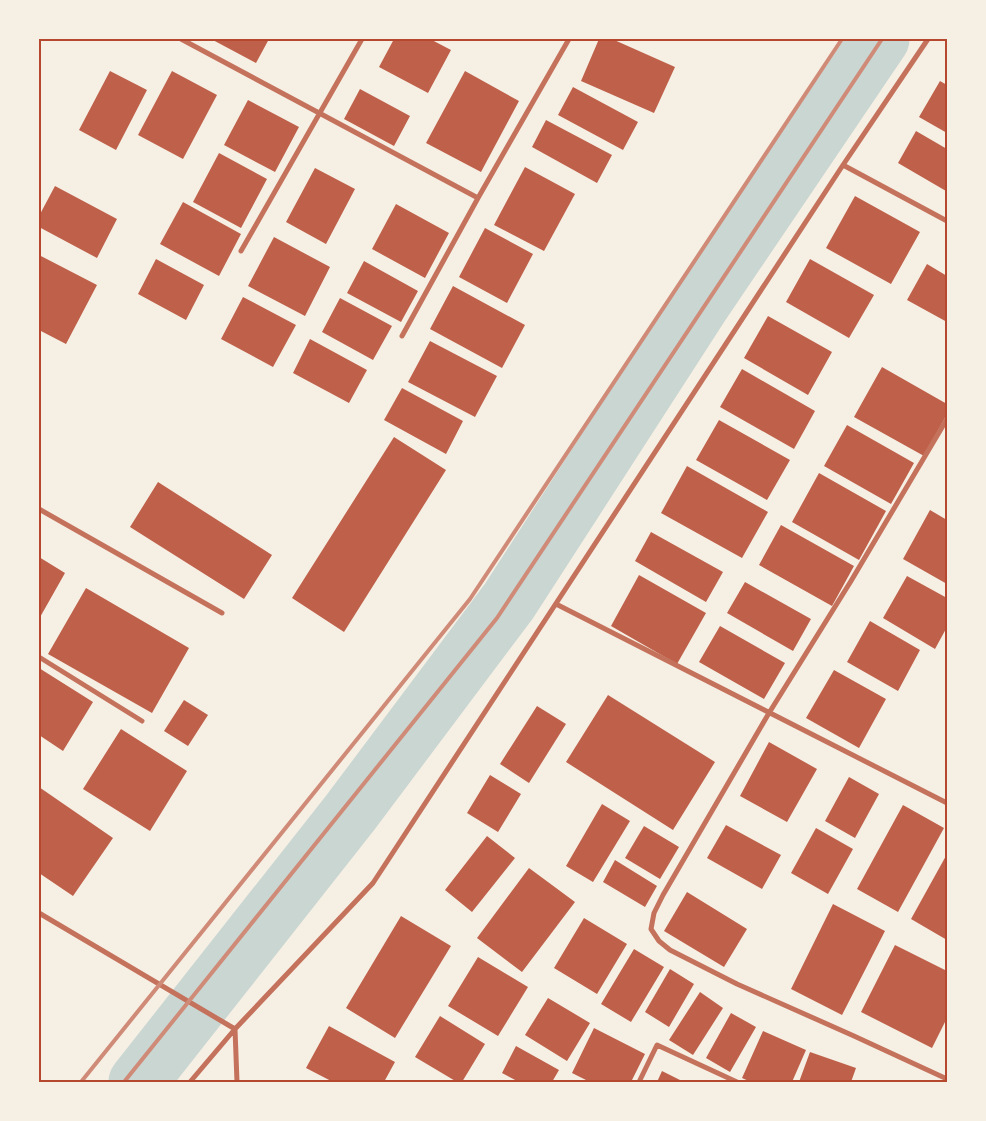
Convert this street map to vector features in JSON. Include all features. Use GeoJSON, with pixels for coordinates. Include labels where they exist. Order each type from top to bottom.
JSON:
{"type":"FeatureCollection","features":[{"type":"Feature","properties":{"kind":"street"},"geometry":{"type":"LineString","coordinates":[[181,39],[478,198]]}},
{"type":"Feature","properties":{"kind":"street"},"geometry":{"type":"LineString","coordinates":[[241,250],[362,39]]}},
{"type":"Feature","properties":{"kind":"street"},"geometry":{"type":"LineString","coordinates":[[402,336],[569,39]]}},
{"type":"Feature","properties":{"kind":"street"},"geometry":{"type":"LineString","coordinates":[[190,1082],[235,1029],[373,882],[842,165],[928,39]]}},
{"type":"Feature","properties":{"kind":"street"},"geometry":{"type":"LineString","coordinates":[[842,165],[947,221]]}},
{"type":"Feature","properties":{"kind":"street"},"geometry":{"type":"LineString","coordinates":[[947,419],[851,581],[769,713],[663,895],[654,913],[651,929],[659,941],[670,950],[737,984],[947,1079]]}},
{"type":"Feature","properties":{"kind":"street"},"geometry":{"type":"LineString","coordinates":[[39,509],[222,613]]}},
{"type":"Feature","properties":{"kind":"street"},"geometry":{"type":"LineString","coordinates":[[556,604],[947,803]]}},
{"type":"Feature","properties":{"kind":"street"},"geometry":{"type":"LineString","coordinates":[[39,656],[142,721]]}},
{"type":"Feature","properties":{"kind":"street"},"geometry":{"type":"LineString","coordinates":[[39,913],[235,1029]]}},
{"type":"Feature","properties":{"kind":"street"},"geometry":{"type":"LineString","coordinates":[[235,1029],[238,1082]]}},
{"type":"Feature","properties":{"kind":"street"},"geometry":{"type":"LineString","coordinates":[[639,1082],[657,1045],[738,1082]]}},
{"type":"Feature","properties":{"kind":"building"},"geometry":{"type":"Polygon","coordinates":[[[211,39],[269,39],[256,63],[211,39]]]}},
{"type":"Feature","properties":{"kind":"building"},"geometry":{"type":"Polygon","coordinates":[[[394,39],[430,39],[451,50],[428,93],[379,67],[394,39]]]}},
{"type":"Feature","properties":{"kind":"building"},"geometry":{"type":"Polygon","coordinates":[[[599,39],[612,39],[675,67],[654,113],[581,81],[599,39]]]}},
{"type":"Feature","properties":{"kind":"building"},"geometry":{"type":"Polygon","coordinates":[[[110,71],[147,90],[116,150],[79,130],[110,71]]]}},
{"type":"Feature","properties":{"kind":"building"},"geometry":{"type":"Polygon","coordinates":[[[172,71],[217,95],[183,159],[138,135],[172,71]]]}},
{"type":"Feature","properties":{"kind":"building"},"geometry":{"type":"Polygon","coordinates":[[[465,71],[519,101],[481,172],[426,143],[465,71]]]}},
{"type":"Feature","properties":{"kind":"building"},"geometry":{"type":"Polygon","coordinates":[[[940,81],[947,85],[947,133],[919,117],[940,81]]]}},
{"type":"Feature","properties":{"kind":"building"},"geometry":{"type":"Polygon","coordinates":[[[573,87],[638,122],[623,150],[558,115],[573,87]]]}},
{"type":"Feature","properties":{"kind":"building"},"geometry":{"type":"Polygon","coordinates":[[[360,89],[410,116],[394,146],[344,119],[360,89]]]}},
{"type":"Feature","properties":{"kind":"building"},"geometry":{"type":"Polygon","coordinates":[[[248,100],[299,127],[275,172],[224,145],[248,100]]]}},
{"type":"Feature","properties":{"kind":"building"},"geometry":{"type":"Polygon","coordinates":[[[546,120],[612,155],[597,183],[532,147],[546,120]]]}},
{"type":"Feature","properties":{"kind":"building"},"geometry":{"type":"Polygon","coordinates":[[[916,131],[947,149],[946,191],[898,163],[916,131]]]}},
{"type":"Feature","properties":{"kind":"building"},"geometry":{"type":"Polygon","coordinates":[[[219,153],[267,179],[241,228],[193,202],[219,153]]]}},
{"type":"Feature","properties":{"kind":"building"},"geometry":{"type":"Polygon","coordinates":[[[525,167],[575,194],[544,251],[494,225],[525,167]]]}},
{"type":"Feature","properties":{"kind":"building"},"geometry":{"type":"Polygon","coordinates":[[[315,168],[355,189],[326,244],[286,222],[315,168]]]}},
{"type":"Feature","properties":{"kind":"building"},"geometry":{"type":"Polygon","coordinates":[[[55,186],[117,219],[97,258],[39,227],[39,216],[55,186]]]}},
{"type":"Feature","properties":{"kind":"building"},"geometry":{"type":"Polygon","coordinates":[[[855,196],[920,232],[891,284],[826,248],[855,196]]]}},
{"type":"Feature","properties":{"kind":"building"},"geometry":{"type":"Polygon","coordinates":[[[183,202],[241,234],[219,276],[160,244],[183,202]]]}},
{"type":"Feature","properties":{"kind":"building"},"geometry":{"type":"Polygon","coordinates":[[[396,204],[449,233],[425,278],[372,249],[396,204]]]}},
{"type":"Feature","properties":{"kind":"building"},"geometry":{"type":"Polygon","coordinates":[[[485,228],[533,254],[507,303],[459,277],[485,228]]]}},
{"type":"Feature","properties":{"kind":"building"},"geometry":{"type":"Polygon","coordinates":[[[274,237],[330,267],[305,316],[248,286],[274,237]]]}},
{"type":"Feature","properties":{"kind":"building"},"geometry":{"type":"Polygon","coordinates":[[[39,255],[97,285],[66,344],[39,330],[39,255]]]}},
{"type":"Feature","properties":{"kind":"building"},"geometry":{"type":"Polygon","coordinates":[[[156,259],[204,285],[186,320],[138,294],[156,259]]]}},
{"type":"Feature","properties":{"kind":"building"},"geometry":{"type":"Polygon","coordinates":[[[810,259],[874,295],[849,338],[786,302],[810,259]]]}},
{"type":"Feature","properties":{"kind":"building"},"geometry":{"type":"Polygon","coordinates":[[[364,261],[418,291],[401,322],[347,293],[364,261]]]}},
{"type":"Feature","properties":{"kind":"building"},"geometry":{"type":"Polygon","coordinates":[[[927,264],[947,276],[947,322],[907,300],[927,264]]]}},
{"type":"Feature","properties":{"kind":"building"},"geometry":{"type":"Polygon","coordinates":[[[453,286],[525,325],[502,368],[430,329],[453,286]]]}},
{"type":"Feature","properties":{"kind":"building"},"geometry":{"type":"Polygon","coordinates":[[[243,297],[296,325],[273,367],[221,339],[243,297]]]}},
{"type":"Feature","properties":{"kind":"building"},"geometry":{"type":"Polygon","coordinates":[[[340,298],[392,326],[373,360],[322,332],[340,298]]]}},
{"type":"Feature","properties":{"kind":"building"},"geometry":{"type":"Polygon","coordinates":[[[768,316],[832,352],[808,395],[744,358],[768,316]]]}},
{"type":"Feature","properties":{"kind":"building"},"geometry":{"type":"Polygon","coordinates":[[[310,339],[367,370],[349,403],[293,373],[310,339]]]}},
{"type":"Feature","properties":{"kind":"building"},"geometry":{"type":"Polygon","coordinates":[[[430,341],[497,376],[475,417],[408,382],[430,341]]]}},
{"type":"Feature","properties":{"kind":"building"},"geometry":{"type":"Polygon","coordinates":[[[882,367],[947,404],[947,414],[924,456],[854,417],[882,367]]]}},
{"type":"Feature","properties":{"kind":"building"},"geometry":{"type":"Polygon","coordinates":[[[742,369],[815,411],[794,449],[720,407],[742,369]]]}},
{"type":"Feature","properties":{"kind":"building"},"geometry":{"type":"Polygon","coordinates":[[[402,388],[463,421],[446,454],[384,420],[402,388]]]}},
{"type":"Feature","properties":{"kind":"building"},"geometry":{"type":"Polygon","coordinates":[[[719,420],[790,460],[767,500],[696,460],[719,420]]]}},
{"type":"Feature","properties":{"kind":"building"},"geometry":{"type":"Polygon","coordinates":[[[847,425],[914,463],[891,504],[824,466],[847,425]]]}},
{"type":"Feature","properties":{"kind":"building"},"geometry":{"type":"Polygon","coordinates":[[[394,437],[446,470],[344,632],[292,598],[394,437]]]}},
{"type":"Feature","properties":{"kind":"building"},"geometry":{"type":"Polygon","coordinates":[[[687,466],[768,512],[742,558],[661,513],[687,466]]]}},
{"type":"Feature","properties":{"kind":"building"},"geometry":{"type":"Polygon","coordinates":[[[819,473],[886,511],[859,560],[792,522],[819,473]]]}},
{"type":"Feature","properties":{"kind":"building"},"geometry":{"type":"Polygon","coordinates":[[[158,482],[272,555],[244,599],[130,527],[158,482]]]}},
{"type":"Feature","properties":{"kind":"building"},"geometry":{"type":"Polygon","coordinates":[[[930,510],[947,520],[947,584],[903,559],[930,510]]]}},
{"type":"Feature","properties":{"kind":"building"},"geometry":{"type":"Polygon","coordinates":[[[781,525],[854,566],[832,606],[759,565],[781,525]]]}},
{"type":"Feature","properties":{"kind":"building"},"geometry":{"type":"Polygon","coordinates":[[[651,532],[723,572],[706,602],[635,561],[651,532]]]}},
{"type":"Feature","properties":{"kind":"building"},"geometry":{"type":"Polygon","coordinates":[[[39,557],[65,573],[39,619],[39,557]]]}},
{"type":"Feature","properties":{"kind":"building"},"geometry":{"type":"Polygon","coordinates":[[[639,575],[706,613],[677,664],[611,626],[639,575]]]}},
{"type":"Feature","properties":{"kind":"building"},"geometry":{"type":"Polygon","coordinates":[[[907,576],[947,598],[947,627],[935,649],[883,618],[907,576]]]}},
{"type":"Feature","properties":{"kind":"building"},"geometry":{"type":"Polygon","coordinates":[[[745,582],[811,619],[793,651],[727,613],[745,582]]]}},
{"type":"Feature","properties":{"kind":"building"},"geometry":{"type":"Polygon","coordinates":[[[86,588],[189,648],[152,713],[48,654],[86,588]]]}},
{"type":"Feature","properties":{"kind":"building"},"geometry":{"type":"Polygon","coordinates":[[[870,621],[920,650],[898,691],[847,662],[870,621]]]}},
{"type":"Feature","properties":{"kind":"building"},"geometry":{"type":"Polygon","coordinates":[[[720,626],[785,663],[764,699],[699,662],[720,626]]]}},
{"type":"Feature","properties":{"kind":"building"},"geometry":{"type":"Polygon","coordinates":[[[39,668],[93,702],[63,751],[39,735],[39,668]]]}},
{"type":"Feature","properties":{"kind":"building"},"geometry":{"type":"Polygon","coordinates":[[[834,670],[886,699],[859,748],[806,718],[834,670]]]}},
{"type":"Feature","properties":{"kind":"building"},"geometry":{"type":"Polygon","coordinates":[[[608,695],[715,762],[673,830],[566,762],[608,695]]]}},
{"type":"Feature","properties":{"kind":"building"},"geometry":{"type":"Polygon","coordinates":[[[184,700],[208,715],[188,746],[164,731],[184,700]]]}},
{"type":"Feature","properties":{"kind":"building"},"geometry":{"type":"Polygon","coordinates":[[[537,706],[566,724],[529,783],[500,764],[537,706]]]}},
{"type":"Feature","properties":{"kind":"building"},"geometry":{"type":"Polygon","coordinates":[[[121,729],[187,771],[150,831],[83,789],[121,729]]]}},
{"type":"Feature","properties":{"kind":"building"},"geometry":{"type":"Polygon","coordinates":[[[769,742],[817,769],[787,822],[740,796],[769,742]]]}},
{"type":"Feature","properties":{"kind":"building"},"geometry":{"type":"Polygon","coordinates":[[[490,775],[521,794],[498,832],[467,813],[490,775]]]}},
{"type":"Feature","properties":{"kind":"building"},"geometry":{"type":"Polygon","coordinates":[[[849,777],[879,794],[855,838],[825,821],[849,777]]]}},
{"type":"Feature","properties":{"kind":"building"},"geometry":{"type":"Polygon","coordinates":[[[39,787],[113,838],[73,896],[39,873],[39,787]]]}},
{"type":"Feature","properties":{"kind":"building"},"geometry":{"type":"Polygon","coordinates":[[[602,804],[630,821],[593,882],[566,866],[602,804]]]}},
{"type":"Feature","properties":{"kind":"building"},"geometry":{"type":"Polygon","coordinates":[[[903,805],[944,828],[898,912],[857,889],[903,805]]]}},
{"type":"Feature","properties":{"kind":"building"},"geometry":{"type":"Polygon","coordinates":[[[726,825],[781,855],[762,889],[707,858],[726,825]]]}},
{"type":"Feature","properties":{"kind":"building"},"geometry":{"type":"Polygon","coordinates":[[[644,826],[679,847],[660,879],[625,858],[644,826]]]}},
{"type":"Feature","properties":{"kind":"building"},"geometry":{"type":"Polygon","coordinates":[[[816,828],[853,849],[828,894],[791,873],[816,828]]]}},
{"type":"Feature","properties":{"kind":"building"},"geometry":{"type":"Polygon","coordinates":[[[487,836],[515,858],[472,912],[445,890],[487,836]]]}},
{"type":"Feature","properties":{"kind":"building"},"geometry":{"type":"Polygon","coordinates":[[[947,854],[947,940],[911,919],[947,854]]]}},
{"type":"Feature","properties":{"kind":"building"},"geometry":{"type":"Polygon","coordinates":[[[615,860],[657,886],[645,907],[603,882],[615,860]]]}},
{"type":"Feature","properties":{"kind":"building"},"geometry":{"type":"Polygon","coordinates":[[[529,868],[575,902],[522,972],[477,938],[529,868]]]}},
{"type":"Feature","properties":{"kind":"building"},"geometry":{"type":"Polygon","coordinates":[[[687,892],[747,929],[724,967],[664,931],[687,892]]]}},
{"type":"Feature","properties":{"kind":"building"},"geometry":{"type":"Polygon","coordinates":[[[833,904],[885,931],[842,1015],[791,989],[833,904]]]}},
{"type":"Feature","properties":{"kind":"building"},"geometry":{"type":"Polygon","coordinates":[[[401,916],[451,946],[395,1038],[346,1008],[401,916]]]}},
{"type":"Feature","properties":{"kind":"building"},"geometry":{"type":"Polygon","coordinates":[[[584,918],[627,944],[597,994],[554,968],[584,918]]]}},
{"type":"Feature","properties":{"kind":"building"},"geometry":{"type":"Polygon","coordinates":[[[895,945],[947,971],[947,1018],[932,1048],[861,1012],[895,945]]]}},
{"type":"Feature","properties":{"kind":"building"},"geometry":{"type":"Polygon","coordinates":[[[634,949],[664,967],[631,1022],[601,1004],[634,949]]]}},
{"type":"Feature","properties":{"kind":"building"},"geometry":{"type":"Polygon","coordinates":[[[478,957],[528,987],[498,1036],[448,1006],[478,957]]]}},
{"type":"Feature","properties":{"kind":"building"},"geometry":{"type":"Polygon","coordinates":[[[670,969],[694,984],[669,1027],[645,1012],[670,969]]]}},
{"type":"Feature","properties":{"kind":"building"},"geometry":{"type":"Polygon","coordinates":[[[700,992],[723,1008],[693,1055],[669,1040],[700,992]]]}},
{"type":"Feature","properties":{"kind":"building"},"geometry":{"type":"Polygon","coordinates":[[[548,998],[590,1023],[567,1061],[525,1035],[548,998]]]}},
{"type":"Feature","properties":{"kind":"building"},"geometry":{"type":"Polygon","coordinates":[[[731,1013],[756,1027],[730,1072],[706,1058],[731,1013]]]}},
{"type":"Feature","properties":{"kind":"building"},"geometry":{"type":"Polygon","coordinates":[[[440,1016],[485,1044],[462,1082],[457,1082],[415,1057],[440,1016]]]}},
{"type":"Feature","properties":{"kind":"building"},"geometry":{"type":"Polygon","coordinates":[[[329,1026],[395,1062],[384,1082],[333,1082],[306,1068],[329,1026]]]}},
{"type":"Feature","properties":{"kind":"building"},"geometry":{"type":"Polygon","coordinates":[[[594,1028],[645,1054],[631,1082],[590,1082],[572,1073],[594,1028]]]}},
{"type":"Feature","properties":{"kind":"building"},"geometry":{"type":"Polygon","coordinates":[[[763,1031],[806,1050],[792,1082],[751,1082],[742,1078],[763,1031]]]}},
{"type":"Feature","properties":{"kind":"building"},"geometry":{"type":"Polygon","coordinates":[[[516,1046],[559,1070],[552,1082],[519,1082],[502,1073],[516,1046]]]}},
{"type":"Feature","properties":{"kind":"building"},"geometry":{"type":"Polygon","coordinates":[[[810,1052],[856,1068],[851,1082],[799,1082],[810,1052]]]}},
{"type":"Feature","properties":{"kind":"building"},"geometry":{"type":"Polygon","coordinates":[[[662,1071],[684,1082],[657,1082],[662,1071]]]}},
{"type":"Feature","properties":{"kind":"waterway"},"geometry":{"type":"LineString","coordinates":[[138,1082],[350,813],[509,601],[700,305],[880,39]]}},
{"type":"Feature","properties":{"kind":"railway"},"geometry":{"type":"LineString","coordinates":[[81,1082],[470,599],[842,39]]}},
{"type":"Feature","properties":{"kind":"railway"},"geometry":{"type":"LineString","coordinates":[[124,1082],[497,618],[882,39]]}}]}
